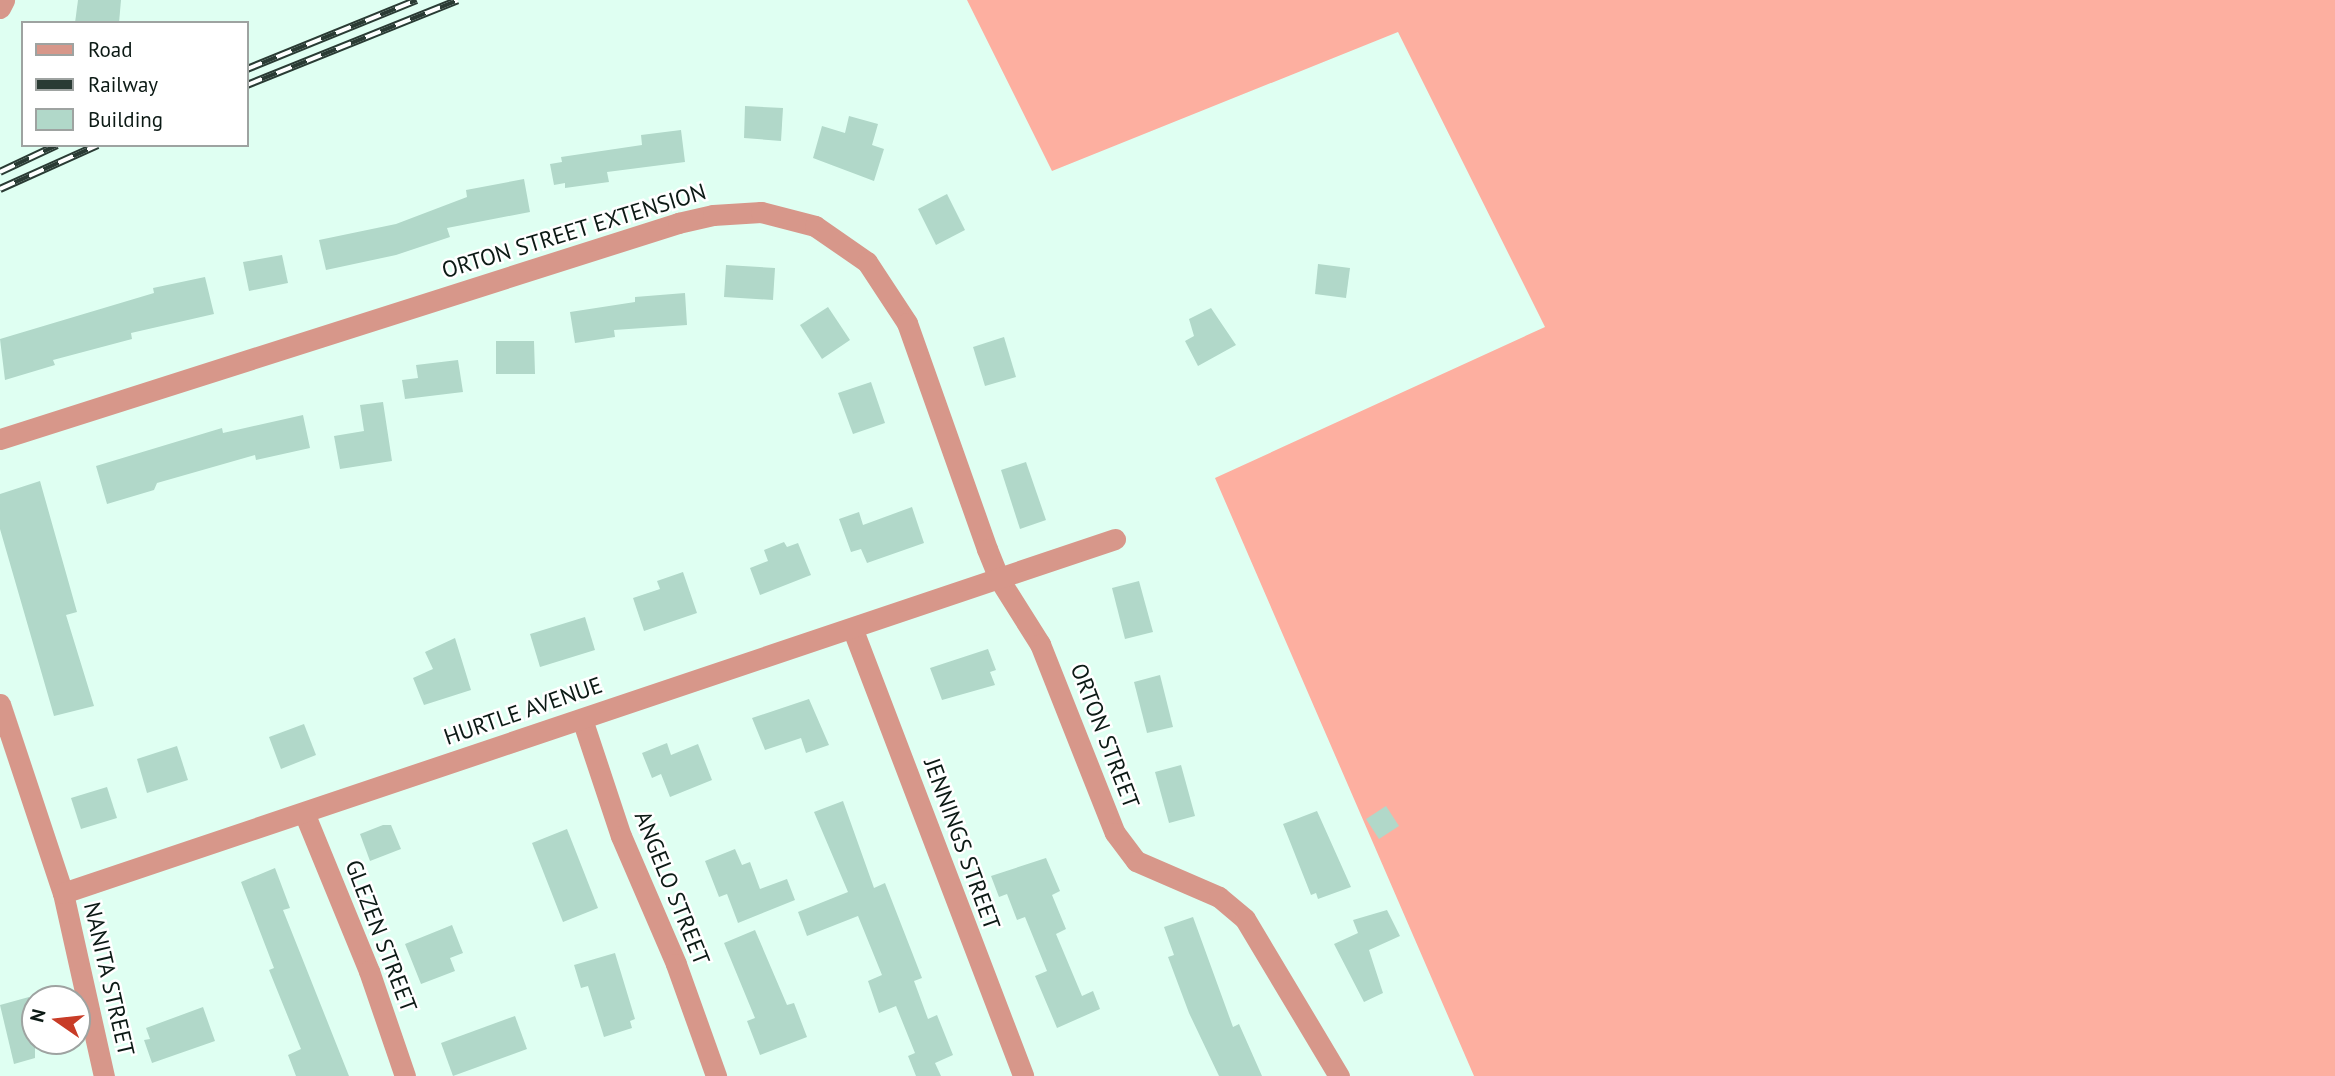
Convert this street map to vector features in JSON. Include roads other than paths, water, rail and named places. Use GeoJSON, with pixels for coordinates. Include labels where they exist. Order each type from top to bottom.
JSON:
{"type":"FeatureCollection","features":[{"type":"Feature","properties":{"kind":"street"},"geometry":{"type":"LineString","coordinates":[[0,8],[4,0]]}},
{"type":"Feature","properties":{"kind":"street","name":"ORTON STREET EXTENSION"},"geometry":{"type":"LineString","coordinates":[[0,439],[678,223],[721,214],[770,213],[798,219],[834,235],[866,262],[895,301],[919,350],[999,579]]}},
{"type":"Feature","properties":{"kind":"street","name":"HURTLE AVENUE"},"geometry":{"type":"LineString","coordinates":[[63,893],[305,815],[1115,539]]}},
{"type":"Feature","properties":{"kind":"street","name":"ORTON STREET"},"geometry":{"type":"LineString","coordinates":[[999,579],[1040,644],[1094,788],[1125,848],[1149,869],[1219,897],[1245,919],[1339,1076]]}},
{"type":"Feature","properties":{"kind":"street","name":"JENNINGS STREET"},"geometry":{"type":"LineString","coordinates":[[853,630],[1023,1076]]}},
{"type":"Feature","properties":{"kind":"street"},"geometry":{"type":"LineString","coordinates":[[0,704],[63,893]]}},
{"type":"Feature","properties":{"kind":"street","name":"ANGELO STREET"},"geometry":{"type":"LineString","coordinates":[[582,719],[621,836],[676,964],[716,1076]]}},
{"type":"Feature","properties":{"kind":"street","name":"GLEZEN STREET"},"geometry":{"type":"LineString","coordinates":[[305,815],[369,971],[405,1076]]}},
{"type":"Feature","properties":{"kind":"street","name":"NANITA STREET"},"geometry":{"type":"LineString","coordinates":[[63,893],[104,1076]]}},
{"type":"Feature","properties":{"kind":"railway"},"geometry":{"type":"LineString","coordinates":[[248,69],[417,0]]}},
{"type":"Feature","properties":{"kind":"railway"},"geometry":{"type":"LineString","coordinates":[[248,85],[458,0]]}},
{"type":"Feature","properties":{"kind":"railway"},"geometry":{"type":"LineString","coordinates":[[0,172],[53,147]]}},
{"type":"Feature","properties":{"kind":"railway"},"geometry":{"type":"LineString","coordinates":[[0,189],[94,147]]}}]}
